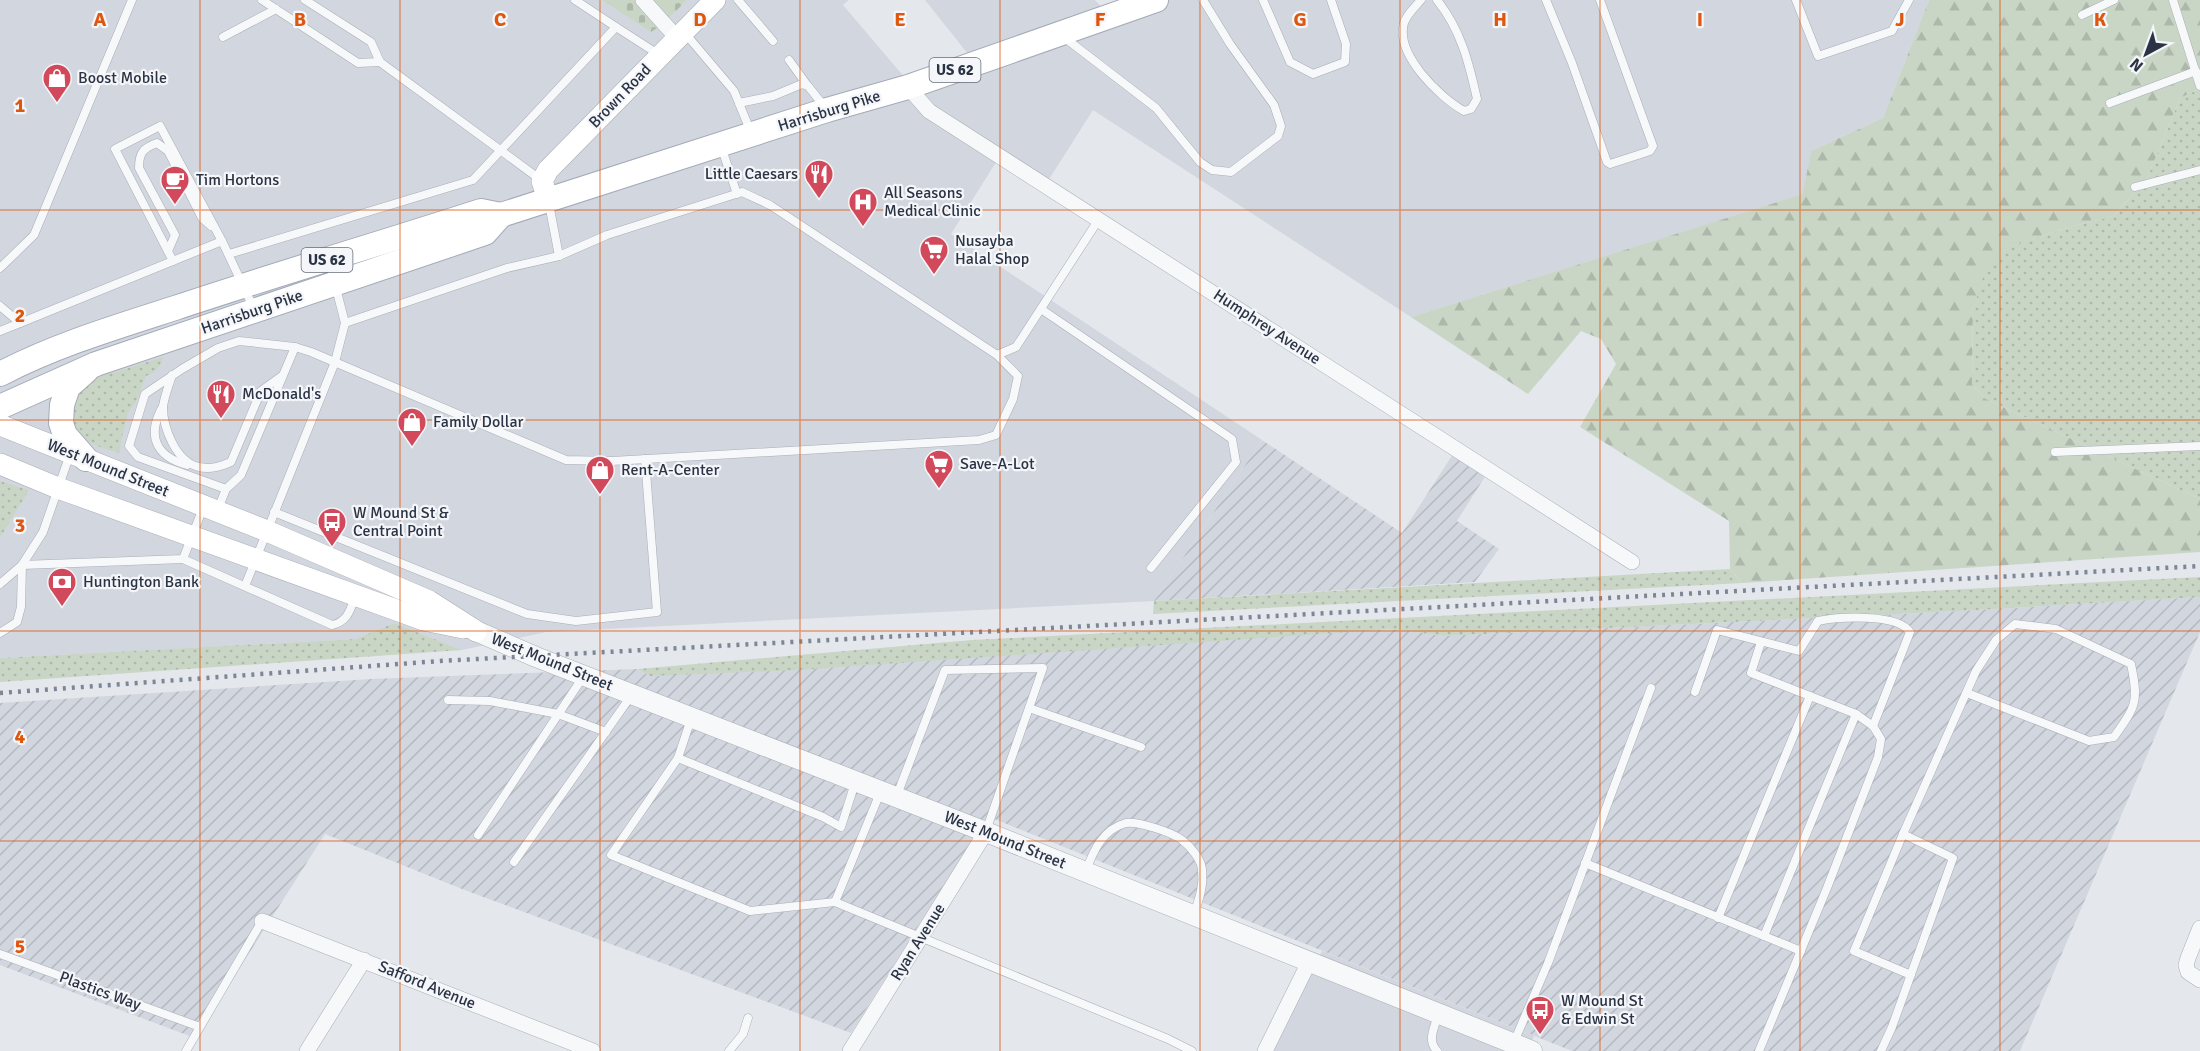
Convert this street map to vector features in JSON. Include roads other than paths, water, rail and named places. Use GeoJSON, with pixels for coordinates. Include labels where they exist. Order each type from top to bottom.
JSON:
{"type":"FeatureCollection","features":[{"type":"Feature","properties":{"kind":"main road","name":"Brown Road"},"geometry":{"type":"LineString","coordinates":[[545,190],[548,170],[715,0]]}},
{"type":"Feature","properties":{"kind":"main road","name":"Harrisburg Pike"},"geometry":{"type":"LineString","coordinates":[[0,407],[96,364],[485,233],[501,216],[545,190],[720,145],[827,110],[908,87],[1156,0]]}},
{"type":"Feature","properties":{"kind":"main road","name":"Harrisburg Pike"},"geometry":{"type":"LineString","coordinates":[[0,374],[33,357],[81,339],[243,285],[481,211],[501,216]]}},
{"type":"Feature","properties":{"kind":"main road"},"geometry":{"type":"LineString","coordinates":[[78,456],[65,435],[61,423],[62,405],[68,387],[96,364]]}},
{"type":"Feature","properties":{"kind":"main road","name":"West Mound Street"},"geometry":{"type":"LineString","coordinates":[[0,425],[210,508],[271,522],[429,601],[476,631]]}},
{"type":"Feature","properties":{"kind":"main road","name":"West Mound Street"},"geometry":{"type":"LineString","coordinates":[[0,464],[58,488],[424,621],[476,631]]}},
{"type":"Feature","properties":{"kind":"street"},"geometry":{"type":"LineString","coordinates":[[643,0],[681,35]]}},
{"type":"Feature","properties":{"kind":"street","name":"Humphrey Avenue"},"geometry":{"type":"LineString","coordinates":[[908,87],[929,111],[1632,562]]}},
{"type":"Feature","properties":{"kind":"street","name":"West Mound Street"},"geometry":{"type":"LineString","coordinates":[[476,631],[584,676],[986,832],[1523,1047]]}},
{"type":"Feature","properties":{"kind":"street","name":"Ryan Avenue"},"geometry":{"type":"LineString","coordinates":[[850,1051],[986,832]]}},
{"type":"Feature","properties":{"kind":"street","name":"Safford Avenue"},"geometry":{"type":"LineString","coordinates":[[262,921],[593,1051]]}},
{"type":"Feature","properties":{"kind":"street"},"geometry":{"type":"LineString","coordinates":[[2194,976],[2186,965],[2200,928]]}},
{"type":"Feature","properties":{"kind":"street"},"geometry":{"type":"LineString","coordinates":[[308,1051],[364,960]]}},
{"type":"Feature","properties":{"kind":"street"},"geometry":{"type":"LineString","coordinates":[[1265,1051],[1309,962]]}},
{"type":"Feature","properties":{"kind":"lane"},"geometry":{"type":"LineString","coordinates":[[0,268],[34,235],[132,0]]}},
{"type":"Feature","properties":{"kind":"lane"},"geometry":{"type":"LineString","coordinates":[[262,0],[358,63],[380,63]]}},
{"type":"Feature","properties":{"kind":"lane"},"geometry":{"type":"LineString","coordinates":[[305,0],[371,42],[380,63],[501,150],[545,190],[559,256]]}},
{"type":"Feature","properties":{"kind":"lane"},"geometry":{"type":"LineString","coordinates":[[575,0],[660,56]]}},
{"type":"Feature","properties":{"kind":"lane"},"geometry":{"type":"LineString","coordinates":[[738,0],[773,41]]}},
{"type":"Feature","properties":{"kind":"lane"},"geometry":{"type":"LineString","coordinates":[[1059,33],[1156,108],[1200,162],[1212,170],[1231,172],[1278,136],[1281,126],[1274,105],[1203,0]]}},
{"type":"Feature","properties":{"kind":"lane"},"geometry":{"type":"LineString","coordinates":[[1263,0],[1290,62],[1313,74],[1345,62],[1346,44],[1332,0]]}},
{"type":"Feature","properties":{"kind":"lane"},"geometry":{"type":"LineString","coordinates":[[1421,0],[1404,23],[1404,44],[1423,77],[1464,111],[1471,109],[1477,99],[1467,55],[1444,9],[1437,0]]}},
{"type":"Feature","properties":{"kind":"lane"},"geometry":{"type":"LineString","coordinates":[[1546,0],[1572,63],[1607,162],[1610,164],[1650,151],[1653,146],[1600,0]]}},
{"type":"Feature","properties":{"kind":"lane"},"geometry":{"type":"LineString","coordinates":[[1796,0],[1818,56],[1892,31],[1909,0]]}},
{"type":"Feature","properties":{"kind":"lane"},"geometry":{"type":"LineString","coordinates":[[2082,15],[2114,0]]}},
{"type":"Feature","properties":{"kind":"lane"},"geometry":{"type":"LineString","coordinates":[[2173,0],[2200,86]]}},
{"type":"Feature","properties":{"kind":"lane"},"geometry":{"type":"LineString","coordinates":[[223,37],[276,9]]}},
{"type":"Feature","properties":{"kind":"lane"},"geometry":{"type":"LineString","coordinates":[[229,254],[473,180],[616,27]]}},
{"type":"Feature","properties":{"kind":"lane"},"geometry":{"type":"LineString","coordinates":[[681,35],[734,91],[752,134]]}},
{"type":"Feature","properties":{"kind":"lane"},"geometry":{"type":"LineString","coordinates":[[789,60],[827,110]]}},
{"type":"Feature","properties":{"kind":"lane"},"geometry":{"type":"LineString","coordinates":[[2110,103],[2196,71]]}},
{"type":"Feature","properties":{"kind":"lane"},"geometry":{"type":"LineString","coordinates":[[739,103],[773,96],[802,84],[808,86]]}},
{"type":"Feature","properties":{"kind":"lane"},"geometry":{"type":"LineString","coordinates":[[173,261],[115,149],[160,126],[229,254],[255,311]]}},
{"type":"Feature","properties":{"kind":"lane"},"geometry":{"type":"LineString","coordinates":[[168,250],[175,235],[139,168],[139,156],[146,147],[157,143],[168,151],[202,218],[215,228]]}},
{"type":"Feature","properties":{"kind":"lane"},"geometry":{"type":"LineString","coordinates":[[720,145],[737,194]]}},
{"type":"Feature","properties":{"kind":"lane"},"geometry":{"type":"LineString","coordinates":[[2135,187],[2200,170]]}},
{"type":"Feature","properties":{"kind":"lane"},"geometry":{"type":"LineString","coordinates":[[226,489],[138,457],[129,446],[145,394],[218,348],[239,341],[295,346],[516,437],[566,460],[645,459],[979,440],[996,435],[1013,399],[1018,376],[997,355],[770,205],[747,193],[737,194],[607,235],[559,256],[507,268],[345,323]]}},
{"type":"Feature","properties":{"kind":"lane"},"geometry":{"type":"LineString","coordinates":[[997,355],[1016,347],[1100,219]]}},
{"type":"Feature","properties":{"kind":"lane"},"geometry":{"type":"LineString","coordinates":[[0,331],[222,241]]}},
{"type":"Feature","properties":{"kind":"lane"},"geometry":{"type":"LineString","coordinates":[[245,586],[335,362],[345,323],[328,260]]}},
{"type":"Feature","properties":{"kind":"lane"},"geometry":{"type":"LineString","coordinates":[[0,306],[20,323]]}},
{"type":"Feature","properties":{"kind":"lane"},"geometry":{"type":"LineString","coordinates":[[1041,309],[1232,439],[1236,462],[1151,568]]}},
{"type":"Feature","properties":{"kind":"lane"},"geometry":{"type":"LineString","coordinates":[[183,559],[210,508],[241,475],[295,346]]}},
{"type":"Feature","properties":{"kind":"lane"},"geometry":{"type":"LineString","coordinates":[[172,375],[153,433],[159,448],[172,459],[198,467],[217,468],[231,462],[261,391],[282,376]]}},
{"type":"Feature","properties":{"kind":"lane"},"geometry":{"type":"LineString","coordinates":[[163,405],[165,423],[173,442],[184,459],[198,467]]}},
{"type":"Feature","properties":{"kind":"lane"},"geometry":{"type":"LineString","coordinates":[[2055,452],[2200,446]]}},
{"type":"Feature","properties":{"kind":"lane"},"geometry":{"type":"LineString","coordinates":[[0,584],[22,565],[43,532],[58,488],[78,456]]}},
{"type":"Feature","properties":{"kind":"lane"},"geometry":{"type":"LineString","coordinates":[[271,522],[436,576],[527,614],[576,621],[657,612],[645,459]]}},
{"type":"Feature","properties":{"kind":"lane"},"geometry":{"type":"LineString","coordinates":[[22,565],[183,559],[332,625],[341,623],[347,617],[356,595]]}},
{"type":"Feature","properties":{"kind":"lane"},"geometry":{"type":"LineString","coordinates":[[0,633],[17,622],[21,607],[22,565]]}},
{"type":"Feature","properties":{"kind":"lane"},"geometry":{"type":"LineString","coordinates":[[1695,692],[1717,630],[1799,651],[1818,621],[1839,617],[1893,621],[1906,626],[1910,632],[1873,726]]}},
{"type":"Feature","properties":{"kind":"lane"},"geometry":{"type":"LineString","coordinates":[[1911,975],[1854,951],[1903,834],[1976,671],[1996,640],[2014,624],[2056,629],[2131,664],[2136,689],[2132,712],[2114,737],[2089,741],[1967,693]]}},
{"type":"Feature","properties":{"kind":"lane"},"geometry":{"type":"LineString","coordinates":[[1759,1051],[1878,757],[1881,740],[1873,726],[1856,714],[1751,673],[1761,642]]}},
{"type":"Feature","properties":{"kind":"lane"},"geometry":{"type":"LineString","coordinates":[[835,902],[889,794],[945,670],[1043,668],[986,832]]}},
{"type":"Feature","properties":{"kind":"lane"},"geometry":{"type":"LineString","coordinates":[[478,835],[584,676]]}},
{"type":"Feature","properties":{"kind":"lane"},"geometry":{"type":"LineString","coordinates":[[1523,1047],[1548,963],[1651,688]]}},
{"type":"Feature","properties":{"kind":"lane"},"geometry":{"type":"LineString","coordinates":[[514,862],[632,694]]}},
{"type":"Feature","properties":{"kind":"lane"},"geometry":{"type":"LineString","coordinates":[[1718,918],[1810,696]]}},
{"type":"Feature","properties":{"kind":"lane"},"geometry":{"type":"LineString","coordinates":[[448,700],[490,701],[558,714],[606,732]]}},
{"type":"Feature","properties":{"kind":"lane"},"geometry":{"type":"LineString","coordinates":[[1029,708],[1142,747]]}},
{"type":"Feature","properties":{"kind":"lane"},"geometry":{"type":"LineString","coordinates":[[1764,936],[1856,714]]}},
{"type":"Feature","properties":{"kind":"lane"},"geometry":{"type":"LineString","coordinates":[[692,718],[678,758],[612,855],[750,911],[835,902],[1168,1039],[1192,1051]]}},
{"type":"Feature","properties":{"kind":"lane"},"geometry":{"type":"LineString","coordinates":[[678,758],[823,817],[841,827],[856,782]]}},
{"type":"Feature","properties":{"kind":"lane"},"geometry":{"type":"LineString","coordinates":[[1086,872],[1095,846],[1110,832],[1124,824],[1137,822],[1180,838],[1192,849],[1202,867],[1203,887],[1193,915]]}},
{"type":"Feature","properties":{"kind":"lane"},"geometry":{"type":"LineString","coordinates":[[1881,1051],[1953,858],[1903,834]]}},
{"type":"Feature","properties":{"kind":"lane"},"geometry":{"type":"LineString","coordinates":[[1585,863],[1801,951]]}},
{"type":"Feature","properties":{"kind":"lane"},"geometry":{"type":"LineString","coordinates":[[186,1051],[262,921]]}},
{"type":"Feature","properties":{"kind":"lane","name":"Plastics Way"},"geometry":{"type":"LineString","coordinates":[[0,954],[200,1027]]}},
{"type":"Feature","properties":{"kind":"lane"},"geometry":{"type":"LineString","coordinates":[[1437,1051],[1430,1039],[1438,1013]]}},
{"type":"Feature","properties":{"kind":"lane"},"geometry":{"type":"LineString","coordinates":[[729,1051],[743,1034],[748,1018]]}},
{"type":"Feature","properties":{"kind":"railway"},"geometry":{"type":"LineString","coordinates":[[0,693],[440,661],[2200,566]]}},
{"type":"Feature","properties":{"kind":"place","name":"Boost Mobile"},"geometry":{"type":"Point","coordinates":[57,104]}},
{"type":"Feature","properties":{"kind":"place","name":"Little Caesars"},"geometry":{"type":"Point","coordinates":[819,200]}},
{"type":"Feature","properties":{"kind":"place","name":"Tim Hortons"},"geometry":{"type":"Point","coordinates":[175,206]}},
{"type":"Feature","properties":{"kind":"place","name":"All Seasons Medical Clinic"},"geometry":{"type":"Point","coordinates":[863,228]}},
{"type":"Feature","properties":{"kind":"place","name":"Nusayba Halal Shop"},"geometry":{"type":"Point","coordinates":[934,276]}},
{"type":"Feature","properties":{"kind":"place","name":"McDonald's"},"geometry":{"type":"Point","coordinates":[221,420]}},
{"type":"Feature","properties":{"kind":"place","name":"Family Dollar"},"geometry":{"type":"Point","coordinates":[412,448]}},
{"type":"Feature","properties":{"kind":"place","name":"Save-A-Lot"},"geometry":{"type":"Point","coordinates":[939,490]}},
{"type":"Feature","properties":{"kind":"place","name":"Rent-A-Center"},"geometry":{"type":"Point","coordinates":[600,496]}},
{"type":"Feature","properties":{"kind":"place","name":"W Mound St & Central Point"},"geometry":{"type":"Point","coordinates":[332,548]}},
{"type":"Feature","properties":{"kind":"place","name":"Huntington Bank"},"geometry":{"type":"Point","coordinates":[62,608]}},
{"type":"Feature","properties":{"kind":"place","name":"W Mound St & Edwin St"},"geometry":{"type":"Point","coordinates":[1540,1036]}}]}
